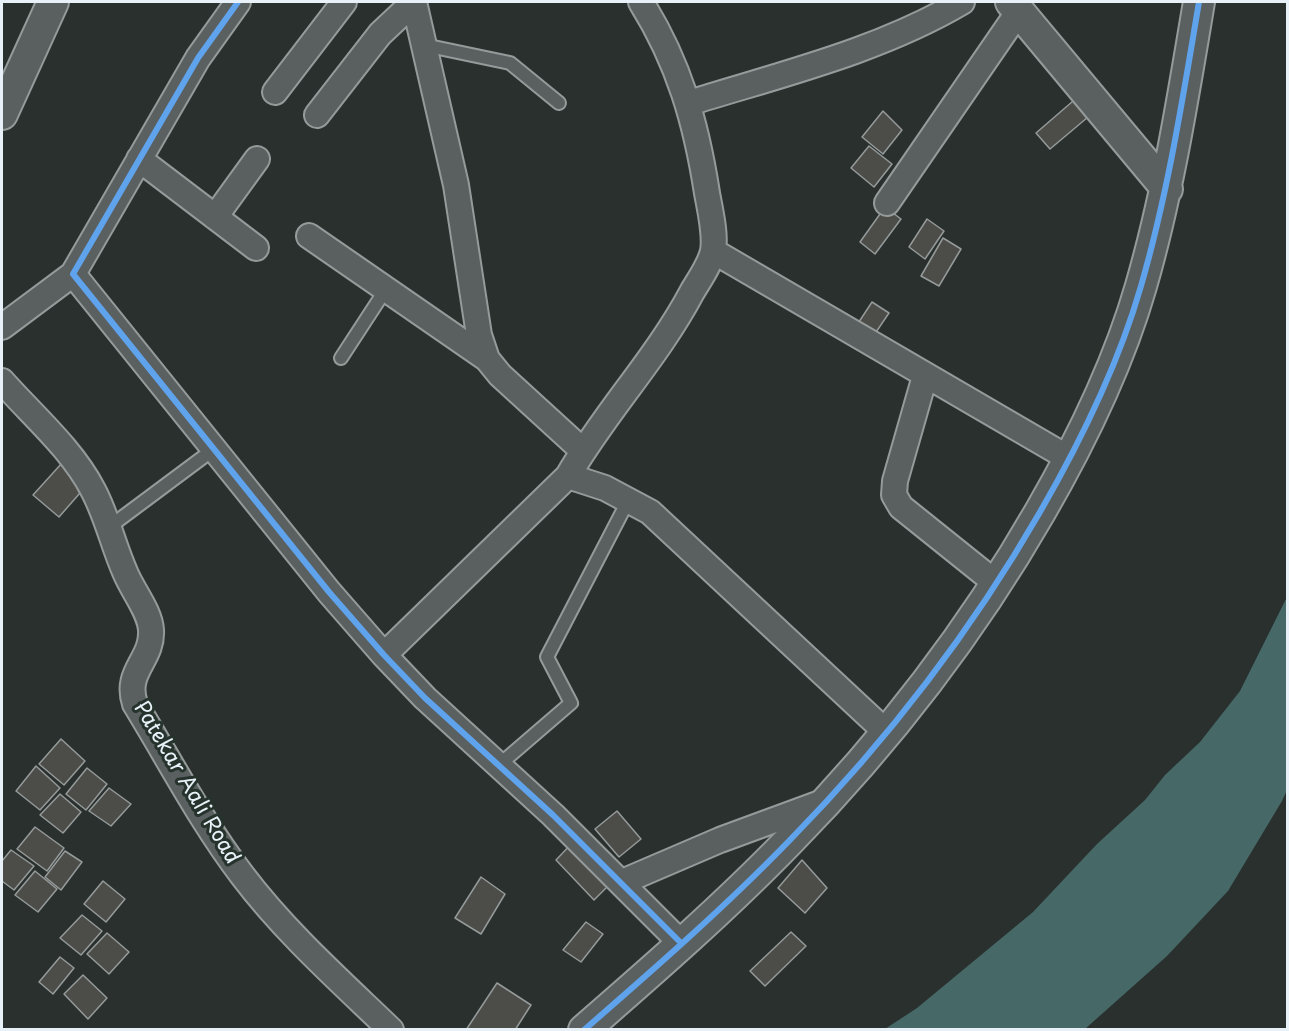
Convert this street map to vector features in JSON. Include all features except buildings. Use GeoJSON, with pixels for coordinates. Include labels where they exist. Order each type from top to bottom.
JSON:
{"type":"FeatureCollection","features":[{"type":"Feature","properties":{"kind":"street"},"geometry":{"type":"LineString","coordinates":[[2,114],[53,2]]}},
{"type":"Feature","properties":{"kind":"street"},"geometry":{"type":"LineString","coordinates":[[2,327],[73,274],[198,58],[238,2]]}},
{"type":"Feature","properties":{"kind":"street"},"geometry":{"type":"LineString","coordinates":[[274,92],[344,2]]}},
{"type":"Feature","properties":{"kind":"street"},"geometry":{"type":"LineString","coordinates":[[414,2],[456,185],[479,335],[487,359]]}},
{"type":"Feature","properties":{"kind":"street"},"geometry":{"type":"LineString","coordinates":[[317,115],[380,34],[414,2]]}},
{"type":"Feature","properties":{"kind":"street"},"geometry":{"type":"LineString","coordinates":[[384,655],[568,476],[582,450],[656,352],[685,306],[713,251],[711,216],[689,103],[657,27],[641,2]]}},
{"type":"Feature","properties":{"kind":"street"},"geometry":{"type":"LineString","coordinates":[[689,103],[874,45],[918,26],[962,2]]}},
{"type":"Feature","properties":{"kind":"street"},"geometry":{"type":"LineString","coordinates":[[584,1029],[754,876],[826,801],[887,733],[926,685],[998,584],[1070,459],[1102,392],[1140,289],[1167,189],[1199,2]]}},
{"type":"Feature","properties":{"kind":"street"},"geometry":{"type":"LineString","coordinates":[[887,203],[1015,6],[1167,189]]}},
{"type":"Feature","properties":{"kind":"street"},"geometry":{"type":"LineString","coordinates":[[139,159],[256,248]]}},
{"type":"Feature","properties":{"kind":"street"},"geometry":{"type":"LineString","coordinates":[[215,217],[257,159]]}},
{"type":"Feature","properties":{"kind":"street"},"geometry":{"type":"LineString","coordinates":[[309,236],[487,359],[531,405],[582,450]]}},
{"type":"Feature","properties":{"kind":"street"},"geometry":{"type":"LineString","coordinates":[[713,251],[1070,459]]}},
{"type":"Feature","properties":{"kind":"street"},"geometry":{"type":"LineString","coordinates":[[73,274],[328,592],[384,655],[425,698],[622,882],[681,943]]}},
{"type":"Feature","properties":{"kind":"street"},"geometry":{"type":"LineString","coordinates":[[925,376],[895,481],[894,495],[901,507],[998,584]]}},
{"type":"Feature","properties":{"kind":"street","name":"Patekar Aali Road"},"geometry":{"type":"LineString","coordinates":[[2,381],[80,468],[94,491],[125,573],[151,629],[149,647],[134,675],[130,690],[135,704],[219,842],[243,876],[286,927],[391,1029]]}},
{"type":"Feature","properties":{"kind":"street"},"geometry":{"type":"LineString","coordinates":[[568,476],[629,499],[650,512],[887,733]]}},
{"type":"Feature","properties":{"kind":"street"},"geometry":{"type":"LineString","coordinates":[[622,882],[720,840],[826,801]]}},
{"type":"Feature","properties":{"kind":"lane"},"geometry":{"type":"LineString","coordinates":[[424,45],[510,63],[559,103]]}},
{"type":"Feature","properties":{"kind":"lane"},"geometry":{"type":"LineString","coordinates":[[341,358],[386,290]]}},
{"type":"Feature","properties":{"kind":"lane"},"geometry":{"type":"LineString","coordinates":[[108,528],[214,449]]}},
{"type":"Feature","properties":{"kind":"lane"},"geometry":{"type":"LineString","coordinates":[[499,765],[571,703],[547,657],[629,499]]}},
{"type":"Feature","properties":{"kind":"water"},"geometry":{"type":"Polygon","coordinates":[[[1287,597],[1288,788],[1228,891],[1167,956],[1085,1029],[885,1029],[917,1008],[1033,912],[1097,844],[1145,800],[1165,775],[1200,742],[1240,691],[1287,597]]]}},
{"type":"Feature","properties":{"kind":"cycle path"},"geometry":{"type":"LineString","coordinates":[[238,2],[198,58],[73,274],[329,592],[384,655],[425,698],[553,815],[681,943]]}},
{"type":"Feature","properties":{"kind":"cycle path"},"geometry":{"type":"LineString","coordinates":[[584,1030],[714,914],[764,866],[859,765],[956,643],[1040,512],[1084,430],[1110,374],[1132,316],[1151,251],[1167,180],[1199,2]]}}]}
